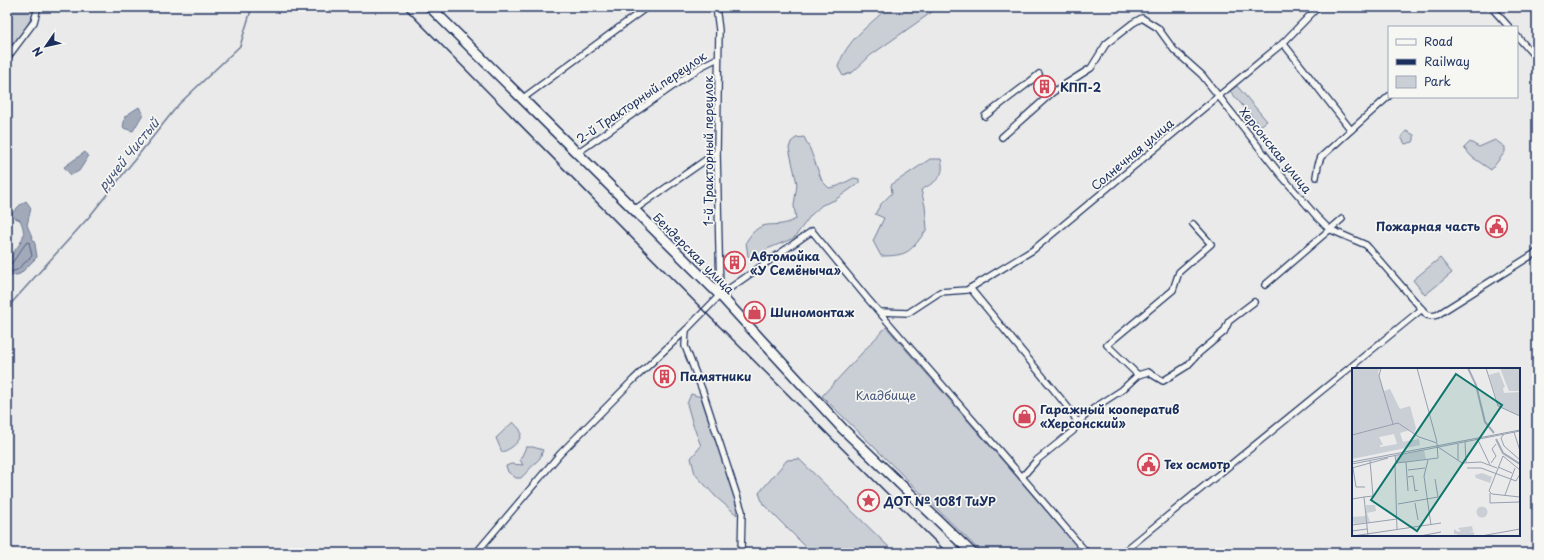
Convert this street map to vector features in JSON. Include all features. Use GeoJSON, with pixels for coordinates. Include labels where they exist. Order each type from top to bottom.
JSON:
{"type":"FeatureCollection","features":[{"type":"Feature","properties":{"kind":"main road","name":"Бендерская улица"},"geometry":{"type":"LineString","coordinates":[[431,7],[720,295],[843,429],[972,553]]}},
{"type":"Feature","properties":{"kind":"street"},"geometry":{"type":"LineString","coordinates":[[7,58],[34,22],[38,7]]}},
{"type":"Feature","properties":{"kind":"street"},"geometry":{"type":"LineString","coordinates":[[522,99],[648,7]]}},
{"type":"Feature","properties":{"kind":"street","name":"1-й Тракторный переулок"},"geometry":{"type":"LineString","coordinates":[[716,7],[719,30],[718,152],[720,295]]}},
{"type":"Feature","properties":{"kind":"street","name":"Солнечная улица"},"geometry":{"type":"LineString","coordinates":[[970,288],[1033,250],[1060,229],[1282,43],[1318,7]]}},
{"type":"Feature","properties":{"kind":"street"},"geometry":{"type":"LineString","coordinates":[[1491,7],[1508,26]]}},
{"type":"Feature","properties":{"kind":"street","name":"Херсонская улица"},"geometry":{"type":"LineString","coordinates":[[1002,137],[1053,92],[1091,68],[1106,44],[1133,22],[1142,18],[1158,28],[1174,50],[1202,75],[1280,174],[1329,229]]}},
{"type":"Feature","properties":{"kind":"street"},"geometry":{"type":"LineString","coordinates":[[1518,37],[1537,59]]}},
{"type":"Feature","properties":{"kind":"street"},"geometry":{"type":"LineString","coordinates":[[1282,43],[1351,130]]}},
{"type":"Feature","properties":{"kind":"street","name":"2-й Тракторный переулок"},"geometry":{"type":"LineString","coordinates":[[577,153],[702,66],[718,58]]}},
{"type":"Feature","properties":{"kind":"street"},"geometry":{"type":"LineString","coordinates":[[985,116],[1039,74]]}},
{"type":"Feature","properties":{"kind":"street"},"geometry":{"type":"LineString","coordinates":[[1316,177],[1321,157],[1388,97]]}},
{"type":"Feature","properties":{"kind":"street"},"geometry":{"type":"LineString","coordinates":[[634,210],[718,152]]}},
{"type":"Feature","properties":{"kind":"street"},"geometry":{"type":"LineString","coordinates":[[1265,285],[1342,219]]}},
{"type":"Feature","properties":{"kind":"street"},"geometry":{"type":"LineString","coordinates":[[1138,375],[1107,345],[1174,290],[1179,272],[1211,244],[1193,224]]}},
{"type":"Feature","properties":{"kind":"street"},"geometry":{"type":"LineString","coordinates":[[1329,229],[1366,245],[1427,315],[1432,316],[1537,252]]}},
{"type":"Feature","properties":{"kind":"street"},"geometry":{"type":"LineString","coordinates":[[476,553],[560,454],[720,295],[812,231],[1087,553]]}},
{"type":"Feature","properties":{"kind":"street"},"geometry":{"type":"LineString","coordinates":[[880,312],[908,313],[940,292],[967,290],[970,288],[1066,404],[1077,423]]}},
{"type":"Feature","properties":{"kind":"street"},"geometry":{"type":"LineString","coordinates":[[1022,477],[1037,460],[1072,431],[1077,423],[1094,408],[1122,390],[1138,375],[1148,372],[1163,381],[1187,366],[1199,353],[1224,332],[1229,321],[1254,302]]}},
{"type":"Feature","properties":{"kind":"street"},"geometry":{"type":"LineString","coordinates":[[1122,553],[1422,308]]}},
{"type":"Feature","properties":{"kind":"street"},"geometry":{"type":"LineString","coordinates":[[686,330],[685,346],[703,392],[742,511],[741,553]]}},
{"type":"Feature","properties":{"kind":"green space"},"geometry":{"type":"Polygon","coordinates":[[[7,7],[35,7],[35,10],[25,30],[7,53],[7,7]]]}},
{"type":"Feature","properties":{"kind":"green space"},"geometry":{"type":"Polygon","coordinates":[[[888,7],[939,7],[871,55],[853,72],[843,76],[838,67],[847,49],[859,34],[888,7]]]}},
{"type":"Feature","properties":{"kind":"green space"},"geometry":{"type":"Polygon","coordinates":[[[1237,86],[1267,121],[1260,126],[1230,91],[1237,86]]]}},
{"type":"Feature","properties":{"kind":"green space"},"geometry":{"type":"Polygon","coordinates":[[[1406,131],[1414,135],[1414,140],[1413,142],[1405,144],[1401,137],[1406,131]]]}},
{"type":"Feature","properties":{"kind":"green space"},"geometry":{"type":"Polygon","coordinates":[[[804,137],[822,181],[829,188],[838,186],[854,178],[859,179],[859,183],[835,200],[822,205],[811,215],[794,238],[767,249],[760,256],[754,259],[748,256],[746,242],[758,228],[788,223],[796,219],[794,206],[797,184],[789,148],[791,142],[796,138],[804,137]]]}},
{"type":"Feature","properties":{"kind":"green space"},"geometry":{"type":"Polygon","coordinates":[[[1495,140],[1505,147],[1505,152],[1491,170],[1472,157],[1464,148],[1470,142],[1479,147],[1495,140]]]}},
{"type":"Feature","properties":{"kind":"green space"},"geometry":{"type":"Polygon","coordinates":[[[930,159],[941,159],[942,170],[941,175],[935,181],[921,190],[925,206],[927,229],[908,251],[898,255],[881,256],[873,241],[884,218],[875,214],[881,204],[892,193],[891,185],[930,159]]]}},
{"type":"Feature","properties":{"kind":"green space"},"geometry":{"type":"Polygon","coordinates":[[[1440,258],[1452,273],[1425,295],[1413,280],[1440,258]]]}},
{"type":"Feature","properties":{"kind":"green space","name":"Кладбище"},"geometry":{"type":"Polygon","coordinates":[[[886,327],[1083,553],[982,553],[822,396],[886,327]]]}},
{"type":"Feature","properties":{"kind":"green space"},"geometry":{"type":"Polygon","coordinates":[[[691,394],[701,397],[735,498],[737,515],[716,497],[695,474],[691,458],[701,446],[687,404],[691,394]]]}},
{"type":"Feature","properties":{"kind":"green space"},"geometry":{"type":"Polygon","coordinates":[[[513,422],[521,432],[520,439],[515,445],[502,452],[496,438],[513,422]]]}},
{"type":"Feature","properties":{"kind":"green space"},"geometry":{"type":"Polygon","coordinates":[[[526,447],[533,447],[543,450],[540,458],[521,478],[516,478],[508,472],[506,466],[511,464],[523,465],[520,460],[526,447]]]}},
{"type":"Feature","properties":{"kind":"green space"},"geometry":{"type":"Polygon","coordinates":[[[799,459],[895,553],[812,553],[763,504],[759,493],[787,460],[799,459]]]}},
{"type":"Feature","properties":{"kind":"water"},"geometry":{"type":"Polygon","coordinates":[[[139,107],[143,114],[133,131],[123,128],[125,116],[139,107]]]}},
{"type":"Feature","properties":{"kind":"water"},"geometry":{"type":"Polygon","coordinates":[[[85,152],[88,157],[79,171],[71,175],[64,167],[85,152]]]}},
{"type":"Feature","properties":{"kind":"water"},"geometry":{"type":"Polygon","coordinates":[[[26,201],[31,208],[27,225],[35,244],[37,257],[20,274],[7,277],[7,263],[23,238],[23,227],[20,220],[11,214],[26,201]]]}},
{"type":"Feature","properties":{"kind":"waterway","name":"ручей Чистый"},"geometry":{"type":"LineString","coordinates":[[7,308],[89,217],[179,104],[240,46],[252,7]]}},
{"type":"Feature","properties":{"kind":"railway"},"geometry":{"type":"LineString","coordinates":[[404,7],[704,311],[947,553]]}},
{"type":"Feature","properties":{"kind":"place","name":"КПП-2"},"geometry":{"type":"Point","coordinates":[1044,87]}},
{"type":"Feature","properties":{"kind":"place","name":"Пожарная часть"},"geometry":{"type":"Point","coordinates":[1496,226]}},
{"type":"Feature","properties":{"kind":"place","name":"Автомойка «У Семёныча»"},"geometry":{"type":"Point","coordinates":[734,263]}},
{"type":"Feature","properties":{"kind":"place","name":"Шиномонтаж"},"geometry":{"type":"Point","coordinates":[755,312]}},
{"type":"Feature","properties":{"kind":"place","name":"Памятники"},"geometry":{"type":"Point","coordinates":[665,376]}},
{"type":"Feature","properties":{"kind":"place","name":"Гаражный кооператив «Херсонский»"},"geometry":{"type":"Point","coordinates":[1024,416]}},
{"type":"Feature","properties":{"kind":"place","name":"Тех осмотр"},"geometry":{"type":"Point","coordinates":[1149,464]}},
{"type":"Feature","properties":{"kind":"place","name":"ДОТ № 1081 ТиУР"},"geometry":{"type":"Point","coordinates":[868,501]}}]}
